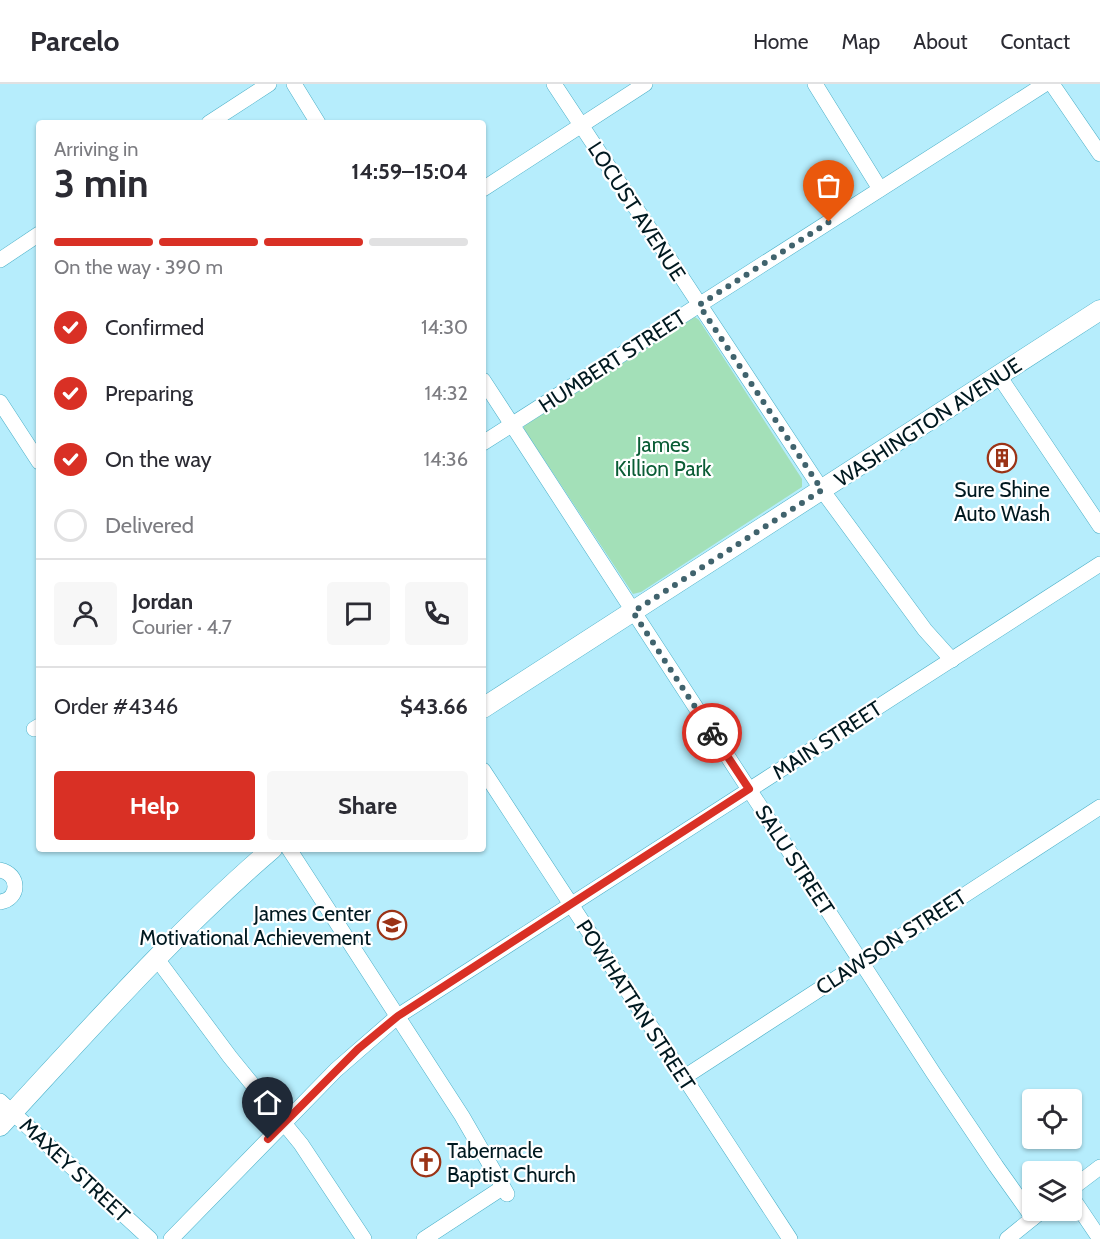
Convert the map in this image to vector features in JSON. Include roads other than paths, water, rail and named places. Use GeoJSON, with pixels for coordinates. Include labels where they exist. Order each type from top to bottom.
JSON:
{"type":"FeatureCollection","features":[{"type":"Feature","properties":{"kind":"main road","name":"WASHINGTON AVENUE"},"geometry":{"type":"LineString","coordinates":[[486,706],[1100,310]]}},
{"type":"Feature","properties":{"kind":"main road"},"geometry":{"type":"LineString","coordinates":[[4,1113],[203,912],[269,852]]}},
{"type":"Feature","properties":{"kind":"street"},"geometry":{"type":"LineString","coordinates":[[214,120],[269,84]]}},
{"type":"Feature","properties":{"kind":"street"},"geometry":{"type":"LineString","coordinates":[[294,84],[316,120]]}},
{"type":"Feature","properties":{"kind":"street","name":"LOCUST AVENUE"},"geometry":{"type":"LineString","coordinates":[[554,84],[822,490],[925,630],[952,660]]}},
{"type":"Feature","properties":{"kind":"street"},"geometry":{"type":"LineString","coordinates":[[486,187],[645,84]]}},
{"type":"Feature","properties":{"kind":"street"},"geometry":{"type":"LineString","coordinates":[[815,84],[880,189]]}},
{"type":"Feature","properties":{"kind":"street","name":"HUMBERT STREET"},"geometry":{"type":"LineString","coordinates":[[486,441],[1045,84]]}},
{"type":"Feature","properties":{"kind":"street"},"geometry":{"type":"LineString","coordinates":[[1052,84],[1100,154]]}},
{"type":"Feature","properties":{"kind":"street"},"geometry":{"type":"LineString","coordinates":[[0,260],[36,236]]}},
{"type":"Feature","properties":{"kind":"street"},"geometry":{"type":"LineString","coordinates":[[999,376],[1100,526]]}},
{"type":"Feature","properties":{"kind":"street","name":"SALU STREET"},"geometry":{"type":"LineString","coordinates":[[486,385],[958,1111],[1022,1193]]}},
{"type":"Feature","properties":{"kind":"street"},"geometry":{"type":"LineString","coordinates":[[0,402],[36,457]]}},
{"type":"Feature","properties":{"kind":"street","name":"MAIN STREET"},"geometry":{"type":"LineString","coordinates":[[171,1239],[358,1049],[398,1016],[1100,564]]}},
{"type":"Feature","properties":{"kind":"street","name":"POWHATTAN STREET"},"geometry":{"type":"LineString","coordinates":[[486,775],[790,1239]]}},
{"type":"Feature","properties":{"kind":"street","name":"CLAWSON STREET"},"geometry":{"type":"LineString","coordinates":[[683,1078],[1100,807]]}},
{"type":"Feature","properties":{"kind":"street"},"geometry":{"type":"LineString","coordinates":[[291,852],[462,1116],[505,1191],[424,1239]]}},
{"type":"Feature","properties":{"kind":"street"},"geometry":{"type":"LineString","coordinates":[[0,870],[8,872],[16,886],[12,896],[0,902]]}},
{"type":"Feature","properties":{"kind":"street"},"geometry":{"type":"LineString","coordinates":[[157,959],[230,1057],[301,1144],[364,1239]]}},
{"type":"Feature","properties":{"kind":"street","name":"MAXEY STREET"},"geometry":{"type":"LineString","coordinates":[[4,1113],[150,1239]]}},
{"type":"Feature","properties":{"kind":"street"},"geometry":{"type":"LineString","coordinates":[[1082,1181],[1100,1167]]}},
{"type":"Feature","properties":{"kind":"street"},"geometry":{"type":"LineString","coordinates":[[1082,1212],[1100,1239]]}},
{"type":"Feature","properties":{"kind":"street"},"geometry":{"type":"LineString","coordinates":[[1007,1239],[1029,1221]]}},
{"type":"Feature","properties":{"kind":"place","name":"Sure Shine Auto Wash"},"geometry":{"type":"Point","coordinates":[1002,458]}},
{"type":"Feature","properties":{"kind":"place","name":"James Center Motivational Achievement"},"geometry":{"type":"Point","coordinates":[392,925]}},
{"type":"Feature","properties":{"kind":"place","name":"Tabernacle Baptist Church"},"geometry":{"type":"Point","coordinates":[426,1162]}},
{"type":"Feature","properties":{"kind":"park label","name":"James Killion Park"},"geometry":{"type":"Point","coordinates":[663,456]}}]}
